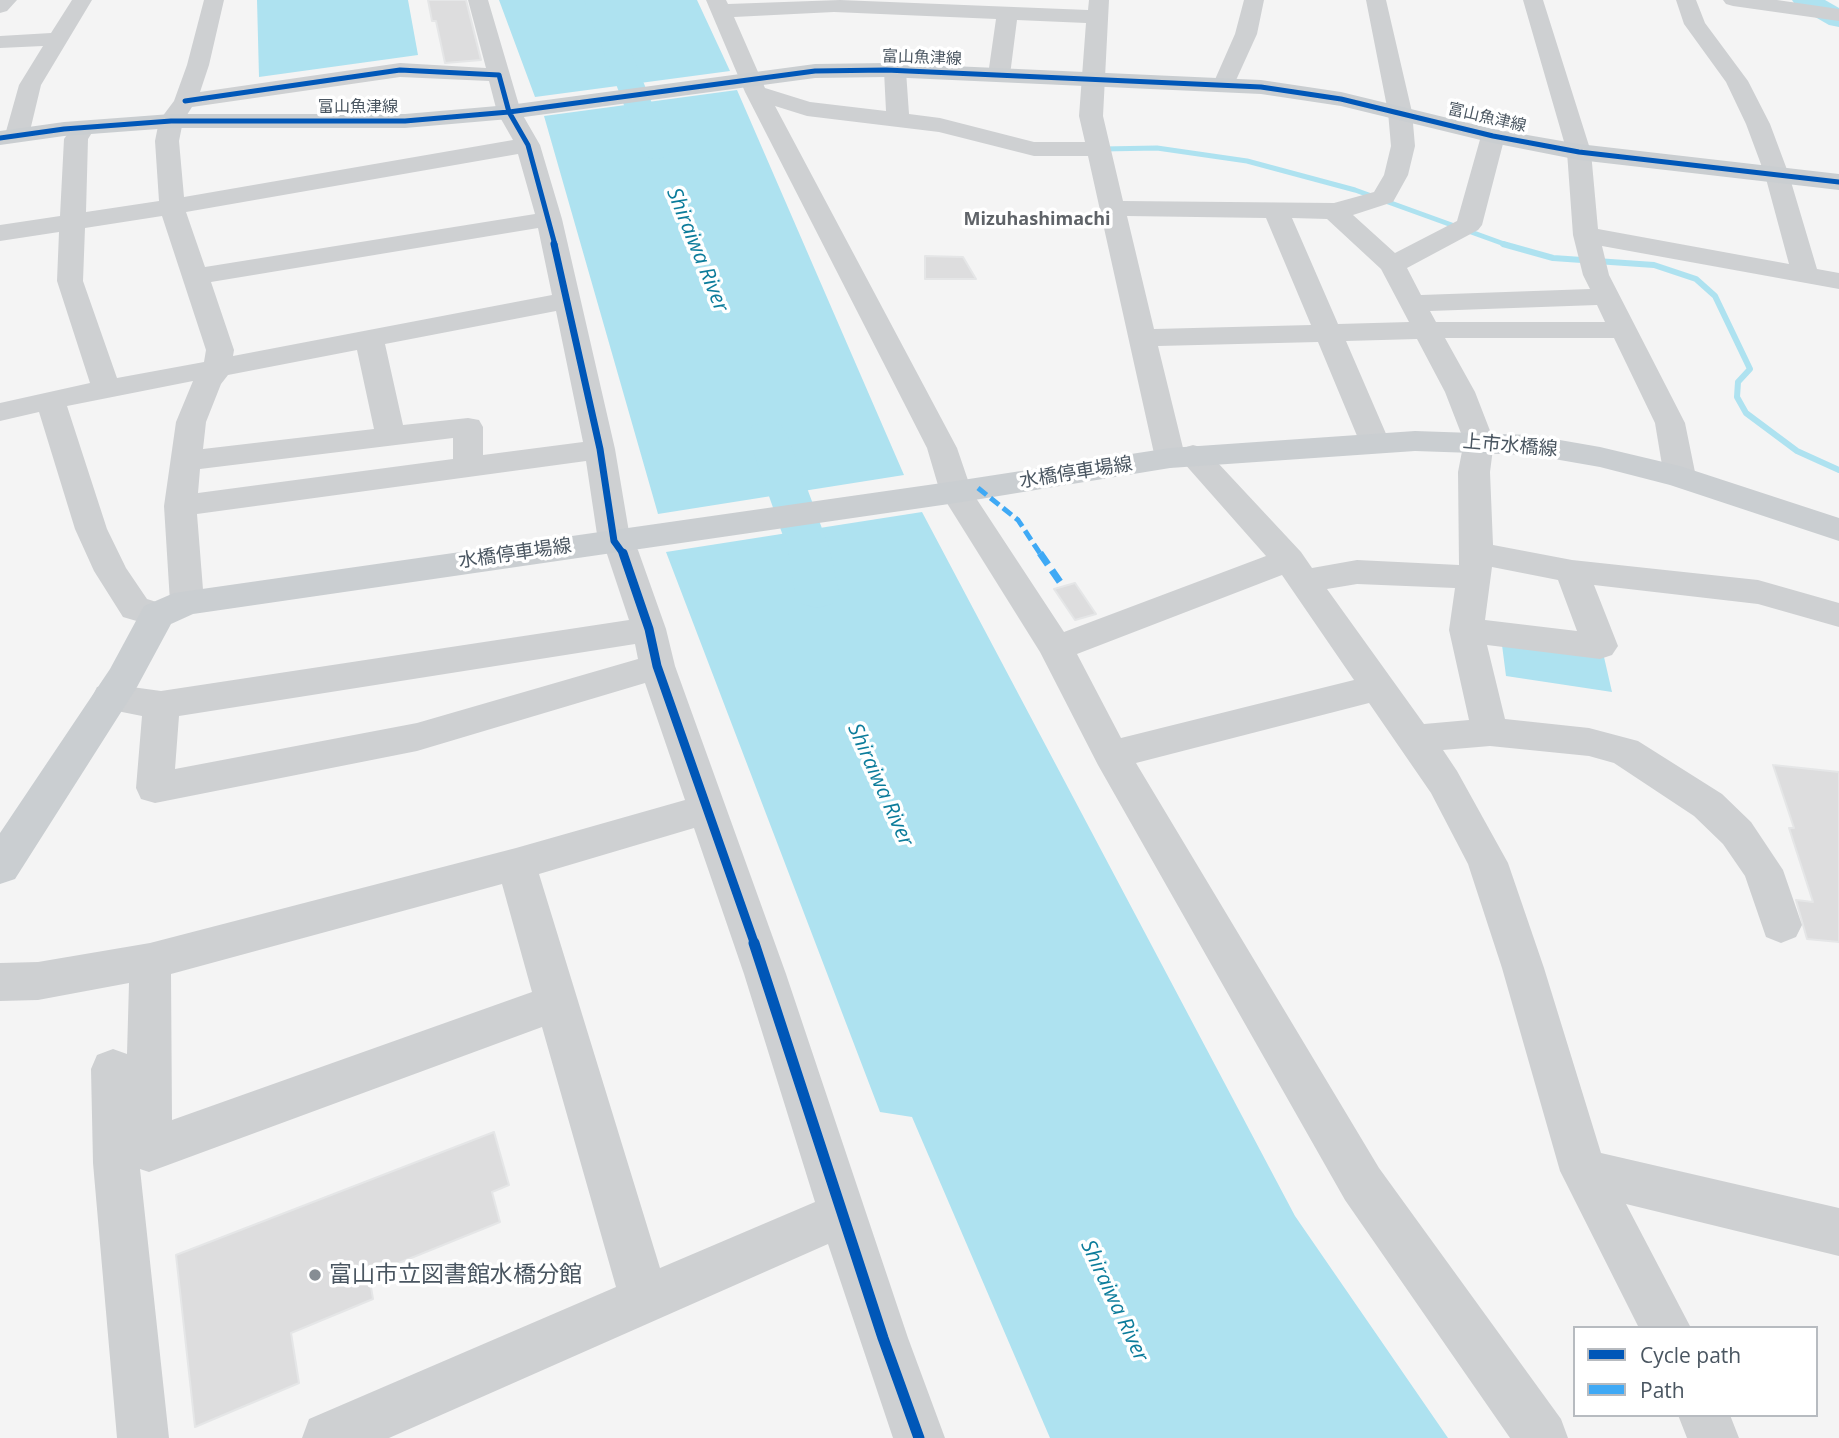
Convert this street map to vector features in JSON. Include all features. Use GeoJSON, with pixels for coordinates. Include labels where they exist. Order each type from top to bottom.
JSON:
{"type":"FeatureCollection","features":[{"type":"Feature","properties":{"kind":"main road","name":"富山魚津線"},"geometry":{"type":"LineString","coordinates":[[9,136],[171,121],[405,121],[519,111],[748,83],[815,71],[895,71],[1224,84],[1307,93],[1400,112],[1493,136],[1579,152],[1839,182]]}},
{"type":"Feature","properties":{"kind":"main road","name":"上市水橋線"},"geometry":{"type":"LineString","coordinates":[[1181,456],[1375,443],[1479,441],[1531,445],[1600,457],[1680,477],[1839,530]]}},
{"type":"Feature","properties":{"kind":"main road","name":"水橋停車場線"},"geometry":{"type":"LineString","coordinates":[[172,609],[1181,456]]}},
{"type":"Feature","properties":{"kind":"main road"},"geometry":{"type":"LineString","coordinates":[[0,867],[110,698],[172,609]]}},
{"type":"Feature","properties":{"kind":"street"},"geometry":{"type":"LineString","coordinates":[[0,7],[7,0]]}},
{"type":"Feature","properties":{"kind":"street"},"geometry":{"type":"LineString","coordinates":[[9,136],[30,85],[82,0]]}},
{"type":"Feature","properties":{"kind":"street"},"geometry":{"type":"LineString","coordinates":[[50,400],[91,529],[111,570],[135,608],[172,609],[180,506],[191,422],[207,382],[217,370],[220,350],[172,207],[167,141],[171,121],[185,101],[198,65],[214,0]]}},
{"type":"Feature","properties":{"kind":"street"},"geometry":{"type":"LineString","coordinates":[[478,0],[499,75],[519,111],[549,219],[600,449],[628,538],[622,550],[649,629],[657,666],[708,809],[919,1438]]}},
{"type":"Feature","properties":{"kind":"street"},"geometry":{"type":"LineString","coordinates":[[1224,84],[1246,34],[1254,0]]}},
{"type":"Feature","properties":{"kind":"street"},"geometry":{"type":"LineString","coordinates":[[1114,208],[1334,211],[1367,204],[1384,197],[1396,175],[1404,146],[1400,112],[1377,0]]}},
{"type":"Feature","properties":{"kind":"street"},"geometry":{"type":"LineString","coordinates":[[1533,0],[1579,152],[1586,235],[1596,275],[1670,423],[1680,477]]}},
{"type":"Feature","properties":{"kind":"street"},"geometry":{"type":"LineString","coordinates":[[1686,0],[1695,24],[1737,81],[1758,124],[1777,175],[1805,274]]}},
{"type":"Feature","properties":{"kind":"street"},"geometry":{"type":"LineString","coordinates":[[1733,0],[1839,15]]}},
{"type":"Feature","properties":{"kind":"street"},"geometry":{"type":"LineString","coordinates":[[1542,1438],[1362,1184],[1111,755],[1056,648],[947,493],[942,448],[748,83],[718,6],[1099,8],[1091,116],[1097,149],[1114,208],[1143,338],[1181,456],[1296,570],[1444,782],[1488,863],[1523,968],[1583,1171],[1665,1326]]}},
{"type":"Feature","properties":{"kind":"street"},"geometry":{"type":"LineString","coordinates":[[999,75],[1001,8]]}},
{"type":"Feature","properties":{"kind":"street"},"geometry":{"type":"LineString","coordinates":[[0,42],[60,39]]}},
{"type":"Feature","properties":{"kind":"street"},"geometry":{"type":"LineString","coordinates":[[185,101],[400,70],[499,75]]}},
{"type":"Feature","properties":{"kind":"street"},"geometry":{"type":"LineString","coordinates":[[895,71],[898,119]]}},
{"type":"Feature","properties":{"kind":"street"},"geometry":{"type":"LineString","coordinates":[[748,83],[807,109],[940,125],[1034,149],[1097,149]]}},
{"type":"Feature","properties":{"kind":"street"},"geometry":{"type":"LineString","coordinates":[[83,128],[76,139],[70,281],[106,389]]}},
{"type":"Feature","properties":{"kind":"street"},"geometry":{"type":"LineString","coordinates":[[1392,265],[1469,225],[1493,136]]}},
{"type":"Feature","properties":{"kind":"street"},"geometry":{"type":"LineString","coordinates":[[0,233],[72,220],[85,222],[528,145]]}},
{"type":"Feature","properties":{"kind":"street"},"geometry":{"type":"LineString","coordinates":[[1276,211],[1375,443]]}},
{"type":"Feature","properties":{"kind":"street"},"geometry":{"type":"LineString","coordinates":[[1334,211],[1392,265],[1460,392],[1479,441],[1474,472],[1475,565],[1466,630],[1490,732]]}},
{"type":"Feature","properties":{"kind":"street"},"geometry":{"type":"LineString","coordinates":[[194,277],[549,219]]}},
{"type":"Feature","properties":{"kind":"street"},"geometry":{"type":"LineString","coordinates":[[1586,235],[1839,281]]}},
{"type":"Feature","properties":{"kind":"street"},"geometry":{"type":"LineString","coordinates":[[1414,303],[1607,297]]}},
{"type":"Feature","properties":{"kind":"street"},"geometry":{"type":"LineString","coordinates":[[0,412],[106,389],[217,370],[566,301]]}},
{"type":"Feature","properties":{"kind":"street"},"geometry":{"type":"LineString","coordinates":[[1143,338],[1329,335],[1428,330],[1624,330]]}},
{"type":"Feature","properties":{"kind":"street"},"geometry":{"type":"LineString","coordinates":[[369,338],[391,437]]}},
{"type":"Feature","properties":{"kind":"street"},"geometry":{"type":"LineString","coordinates":[[186,461],[468,427],[468,468]]}},
{"type":"Feature","properties":{"kind":"street"},"geometry":{"type":"LineString","coordinates":[[180,506],[600,449]]}},
{"type":"Feature","properties":{"kind":"street"},"geometry":{"type":"LineString","coordinates":[[1056,648],[1296,570],[1357,572],[1475,565],[1572,571],[1758,592],[1839,615]]}},
{"type":"Feature","properties":{"kind":"street"},"geometry":{"type":"LineString","coordinates":[[1466,630],[1600,646],[1572,571]]}},
{"type":"Feature","properties":{"kind":"street"},"geometry":{"type":"LineString","coordinates":[[110,698],[161,705],[649,629]]}},
{"type":"Feature","properties":{"kind":"street"},"geometry":{"type":"LineString","coordinates":[[161,705],[155,788],[417,737],[657,666]]}},
{"type":"Feature","properties":{"kind":"street"},"geometry":{"type":"LineString","coordinates":[[1111,755],[1378,687]]}},
{"type":"Feature","properties":{"kind":"street"},"geometry":{"type":"LineString","coordinates":[[1413,739],[1490,732],[1589,742],[1625,751],[1708,805],[1737,833],[1763,870],[1781,925]]}},
{"type":"Feature","properties":{"kind":"street"},"geometry":{"type":"LineString","coordinates":[[0,982],[38,981],[150,961],[516,864],[708,809]]}},
{"type":"Feature","properties":{"kind":"street"},"geometry":{"type":"LineString","coordinates":[[516,864],[645,1300]]}},
{"type":"Feature","properties":{"kind":"street"},"geometry":{"type":"LineString","coordinates":[[143,1438],[133,1156],[150,961]]}},
{"type":"Feature","properties":{"kind":"street"},"geometry":{"type":"LineString","coordinates":[[133,1156],[556,1002]]}},
{"type":"Feature","properties":{"kind":"street"},"geometry":{"type":"LineString","coordinates":[[113,1069],[133,1156]]}},
{"type":"Feature","properties":{"kind":"street"},"geometry":{"type":"LineString","coordinates":[[1583,1171],[1839,1233]]}},
{"type":"Feature","properties":{"kind":"street"},"geometry":{"type":"LineString","coordinates":[[328,1438],[842,1214]]}},
{"type":"Feature","properties":{"kind":"street"},"geometry":{"type":"LineString","coordinates":[[1705,1417],[1713,1438]]}},
{"type":"Feature","properties":{"kind":"water"},"geometry":{"type":"Polygon","coordinates":[[[257,0],[408,0],[418,55],[259,77],[257,0]]]}},
{"type":"Feature","properties":{"kind":"water"},"geometry":{"type":"Polygon","coordinates":[[[499,0],[697,0],[730,71],[535,97],[499,0]]]}},
{"type":"Feature","properties":{"kind":"water"},"geometry":{"type":"Polygon","coordinates":[[[737,90],[904,475],[658,514],[544,116],[737,90]]]}},
{"type":"Feature","properties":{"kind":"water"},"geometry":{"type":"Polygon","coordinates":[[[922,512],[1295,1216],[1448,1438],[1050,1438],[912,1117],[880,1112],[666,552],[922,512]]]}},
{"type":"Feature","properties":{"kind":"water"},"geometry":{"type":"Polygon","coordinates":[[[1502,645],[1604,657],[1612,692],[1506,676],[1502,645]]]}},
{"type":"Feature","properties":{"kind":"building"},"geometry":{"type":"Polygon","coordinates":[[[428,0],[466,0],[481,60],[445,63],[436,21],[432,21],[428,0]]]}},
{"type":"Feature","properties":{"kind":"building"},"geometry":{"type":"Polygon","coordinates":[[[925,256],[963,257],[976,279],[925,279],[925,256]]]}},
{"type":"Feature","properties":{"kind":"building"},"geometry":{"type":"Polygon","coordinates":[[[1075,583],[1096,614],[1075,620],[1054,589],[1075,583]]]}},
{"type":"Feature","properties":{"kind":"building"},"geometry":{"type":"Polygon","coordinates":[[[1773,765],[1839,772],[1839,942],[1807,939],[1796,900],[1813,902],[1789,828],[1794,828],[1773,765]]]}},
{"type":"Feature","properties":{"kind":"building"},"geometry":{"type":"Polygon","coordinates":[[[494,1132],[509,1185],[492,1192],[500,1222],[369,1275],[373,1299],[291,1333],[299,1383],[195,1427],[176,1255],[494,1132]]]}},
{"type":"Feature","properties":{"kind":"waterway"},"geometry":{"type":"LineString","coordinates":[[597,0],[656,150]]}},
{"type":"Feature","properties":{"kind":"waterway"},"geometry":{"type":"LineString","coordinates":[[1805,0],[1839,19]]}},
{"type":"Feature","properties":{"kind":"waterway"},"geometry":{"type":"LineString","coordinates":[[1103,149],[1157,148],[1247,161],[1355,190],[1507,245]]}},
{"type":"Feature","properties":{"kind":"waterway"},"geometry":{"type":"LineString","coordinates":[[1503,244],[1553,258],[1654,265],[1696,279],[1715,296],[1750,369],[1738,382],[1737,397],[1746,413],[1797,451],[1839,470]]}},
{"type":"Feature","properties":{"kind":"waterway","name":"Shiraiwa River"},"geometry":{"type":"LineString","coordinates":[[767,434],[809,550],[817,593]]}},
{"type":"Feature","properties":{"kind":"marked path"},"geometry":{"type":"LineString","coordinates":[[978,488],[1018,520],[1060,582]]}},
{"type":"Feature","properties":{"kind":"cycle path"},"geometry":{"type":"LineString","coordinates":[[185,101],[400,70],[499,75],[509,112],[528,145],[549,219],[600,449],[614,541],[622,550],[649,629],[657,666],[765,974],[883,1338],[919,1438]]}},
{"type":"Feature","properties":{"kind":"cycle path"},"geometry":{"type":"LineString","coordinates":[[0,138],[64,129],[171,121],[405,121],[509,112],[815,71],[886,70],[1261,87],[1341,99],[1493,136],[1579,152],[1839,182]]}},
{"type":"Feature","properties":{"kind":"place","name":"富山市立図書館水橋分館"},"geometry":{"type":"Point","coordinates":[315,1275]}},
{"type":"Feature","properties":{"kind":"district","name":"Mizuhashimachi"},"geometry":{"type":"Point","coordinates":[1037,220]}}]}
